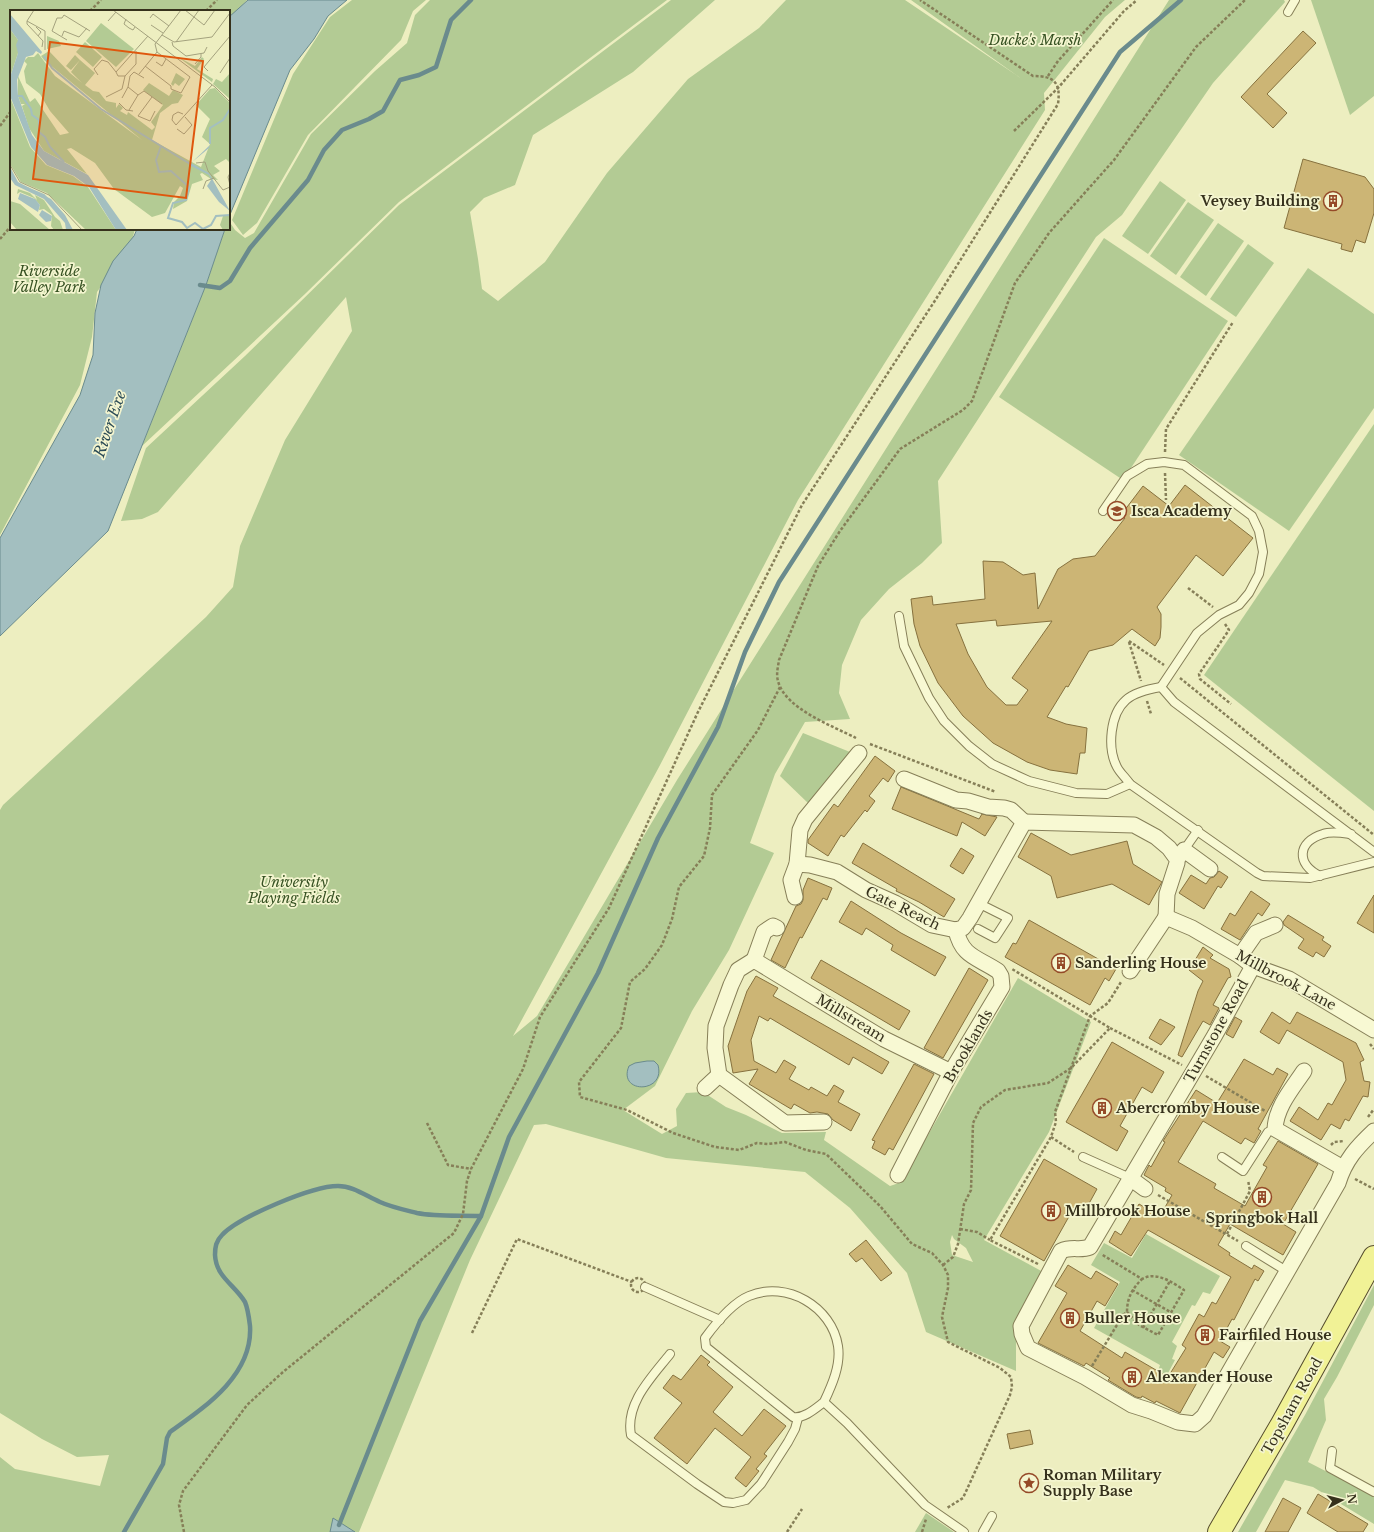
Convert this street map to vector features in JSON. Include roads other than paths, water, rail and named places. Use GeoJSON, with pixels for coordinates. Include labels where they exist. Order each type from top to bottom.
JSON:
{"type":"FeatureCollection","features":[{"type":"Feature","properties":{"kind":"main road","name":"Topsham Road"},"geometry":{"type":"LineString","coordinates":[[1219,1532],[1282,1424],[1374,1257]]}},
{"type":"Feature","properties":{"kind":"street"},"geometry":{"type":"LineString","coordinates":[[795,897],[791,880],[797,864],[800,830],[805,819],[862,745]]}},
{"type":"Feature","properties":{"kind":"street"},"geometry":{"type":"LineString","coordinates":[[904,778],[956,800],[1011,810],[1024,822],[1134,825],[1156,837],[1169,848],[1210,869]]}},
{"type":"Feature","properties":{"kind":"street","name":"Gate Reach"},"geometry":{"type":"LineString","coordinates":[[797,864],[810,865],[837,872],[866,890],[895,903],[932,925],[956,930],[963,928],[1024,822]]}},
{"type":"Feature","properties":{"kind":"street"},"geometry":{"type":"LineString","coordinates":[[1130,971],[1166,917],[1167,894],[1181,854]]}},
{"type":"Feature","properties":{"kind":"street","name":"Millbrook Lane"},"geometry":{"type":"LineString","coordinates":[[1166,917],[1192,928],[1240,956],[1253,966],[1289,979],[1370,1035]]}},
{"type":"Feature","properties":{"kind":"street"},"geometry":{"type":"LineString","coordinates":[[1240,956],[1256,933],[1275,925]]}},
{"type":"Feature","properties":{"kind":"street"},"geometry":{"type":"LineString","coordinates":[[777,928],[773,926],[764,932],[754,960],[738,970],[730,985],[716,1026],[715,1048],[719,1075],[785,1123],[824,1122]]}},
{"type":"Feature","properties":{"kind":"street","name":"Brooklands"},"geometry":{"type":"LineString","coordinates":[[898,1175],[951,1072],[1002,987],[1001,976],[990,966],[964,950],[959,942],[956,930]]}},
{"type":"Feature","properties":{"kind":"street","name":"Millstream"},"geometry":{"type":"LineString","coordinates":[[754,960],[884,1039],[951,1072]]}},
{"type":"Feature","properties":{"kind":"street","name":"Turnstone Road"},"geometry":{"type":"LineString","coordinates":[[1253,966],[1195,1070],[1090,1247],[1084,1250],[1068,1247],[1061,1251],[1021,1326],[1022,1334],[1028,1348],[1085,1377],[1132,1405],[1178,1422],[1196,1424],[1204,1416],[1288,1272]]}},
{"type":"Feature","properties":{"kind":"street"},"geometry":{"type":"LineString","coordinates":[[1304,1071],[1276,1123],[1342,1170]]}},
{"type":"Feature","properties":{"kind":"street"},"geometry":{"type":"LineString","coordinates":[[705,1088],[719,1075]]}},
{"type":"Feature","properties":{"kind":"street"},"geometry":{"type":"LineString","coordinates":[[1288,1272],[1338,1183],[1342,1170],[1362,1142],[1370,1125]]}},
{"type":"Feature","properties":{"kind":"street"},"geometry":{"type":"LineString","coordinates":[[1130,1178],[1145,1189]]}},
{"type":"Feature","properties":{"kind":"lane"},"geometry":{"type":"LineString","coordinates":[[1288,12],[1295,0]]}},
{"type":"Feature","properties":{"kind":"lane"},"geometry":{"type":"LineString","coordinates":[[1103,511],[1127,476],[1147,464],[1164,462],[1184,465],[1252,516],[1259,531],[1263,552],[1259,574],[1249,593],[1238,605],[1219,615],[1197,633],[1161,687],[1144,690],[1126,699],[1119,709],[1114,721],[1111,744],[1117,766],[1130,784],[1263,876],[1295,879],[1320,876],[1374,862]]}},
{"type":"Feature","properties":{"kind":"lane"},"geometry":{"type":"LineString","coordinates":[[899,616],[904,646],[929,698],[944,721],[968,746],[992,764],[1029,781],[1076,793],[1107,794],[1130,784]]}},
{"type":"Feature","properties":{"kind":"lane"},"geometry":{"type":"LineString","coordinates":[[1161,687],[1174,702],[1374,852]]}},
{"type":"Feature","properties":{"kind":"lane"},"geometry":{"type":"LineString","coordinates":[[1181,854],[1198,830]]}},
{"type":"Feature","properties":{"kind":"lane"},"geometry":{"type":"LineString","coordinates":[[1320,876],[1306,868],[1302,857],[1303,850],[1310,841],[1323,834],[1352,834]]}},
{"type":"Feature","properties":{"kind":"lane"},"geometry":{"type":"LineString","coordinates":[[978,903],[1008,918],[995,938],[978,929]]}},
{"type":"Feature","properties":{"kind":"lane"},"geometry":{"type":"LineString","coordinates":[[1222,1157],[1243,1171],[1268,1132],[1276,1123]]}},
{"type":"Feature","properties":{"kind":"lane"},"geometry":{"type":"LineString","coordinates":[[1083,1157],[1130,1178]]}},
{"type":"Feature","properties":{"kind":"lane"},"geometry":{"type":"LineString","coordinates":[[1246,1246],[1288,1272]]}},
{"type":"Feature","properties":{"kind":"lane"},"geometry":{"type":"LineString","coordinates":[[645,1287],[720,1320]]}},
{"type":"Feature","properties":{"kind":"lane"},"geometry":{"type":"LineString","coordinates":[[670,1354],[633,1406],[630,1418],[631,1435],[724,1502],[733,1503],[746,1500],[761,1484],[788,1442],[795,1429],[798,1418],[824,1402],[838,1366],[838,1347],[835,1334],[829,1322],[818,1308],[806,1300],[790,1294],[761,1292],[748,1296],[720,1320],[705,1338],[706,1347],[777,1406],[794,1418],[798,1418]]}},
{"type":"Feature","properties":{"kind":"lane"},"geometry":{"type":"LineString","coordinates":[[824,1402],[848,1423],[935,1516],[964,1532]]}},
{"type":"Feature","properties":{"kind":"lane"},"geometry":{"type":"LineString","coordinates":[[1332,1451],[1330,1468],[1374,1492]]}},
{"type":"Feature","properties":{"kind":"lane"},"geometry":{"type":"LineString","coordinates":[[983,1532],[992,1516]]}},
{"type":"Feature","properties":{"kind":"water"},"geometry":{"type":"Polygon","coordinates":[[[248,0],[347,0],[328,16],[314,39],[290,70],[230,215],[230,16],[248,0]]]}},
{"type":"Feature","properties":{"kind":"water","name":"River Exe"},"geometry":{"type":"Polygon","coordinates":[[[137,230],[225,230],[206,285],[108,531],[0,636],[0,538],[80,395],[93,355],[95,313],[101,285],[113,261],[134,236],[137,230]]]}},
{"type":"Feature","properties":{"kind":"water"},"geometry":{"type":"Polygon","coordinates":[[[654,1061],[658,1065],[659,1075],[655,1081],[649,1085],[642,1087],[635,1086],[630,1082],[627,1075],[629,1066],[635,1063],[654,1061]]]}},
{"type":"Feature","properties":{"kind":"water"},"geometry":{"type":"Polygon","coordinates":[[[333,1518],[355,1532],[330,1532],[333,1518]]]}},
{"type":"Feature","properties":{"kind":"waterway"},"geometry":{"type":"LineString","coordinates":[[200,285],[220,288],[230,281],[250,248],[308,180],[324,150],[342,130],[369,119],[383,111],[400,80],[419,75],[436,67],[451,20],[471,0]]}},
{"type":"Feature","properties":{"kind":"waterway"},"geometry":{"type":"LineString","coordinates":[[339,1525],[420,1321],[481,1216],[509,1137],[598,973],[658,838],[718,727],[745,652],[779,582],[1120,52],[1181,0]]}},
{"type":"Feature","properties":{"kind":"waterway"},"geometry":{"type":"LineString","coordinates":[[124,1532],[163,1464],[167,1438],[170,1432],[198,1412],[224,1388],[244,1360],[249,1344],[250,1326],[247,1308],[241,1296],[222,1275],[216,1263],[215,1255],[217,1242],[222,1235],[244,1220],[277,1204],[311,1191],[326,1187],[338,1186],[344,1186],[384,1204],[417,1213],[481,1216]]}},
{"type":"Feature","properties":{"kind":"place","name":"Veysey Building"},"geometry":{"type":"Point","coordinates":[1333,201]}},
{"type":"Feature","properties":{"kind":"place","name":"Isca Academy"},"geometry":{"type":"Point","coordinates":[1117,511]}},
{"type":"Feature","properties":{"kind":"place","name":"Sanderling House"},"geometry":{"type":"Point","coordinates":[1061,963]}},
{"type":"Feature","properties":{"kind":"place","name":"Abercromby House"},"geometry":{"type":"Point","coordinates":[1102,1108]}},
{"type":"Feature","properties":{"kind":"place","name":"Springbok Hall"},"geometry":{"type":"Point","coordinates":[1262,1197]}},
{"type":"Feature","properties":{"kind":"place","name":"Millbrook House"},"geometry":{"type":"Point","coordinates":[1051,1211]}},
{"type":"Feature","properties":{"kind":"place","name":"Buller House"},"geometry":{"type":"Point","coordinates":[1070,1318]}},
{"type":"Feature","properties":{"kind":"place","name":"Fairfiled House"},"geometry":{"type":"Point","coordinates":[1205,1335]}},
{"type":"Feature","properties":{"kind":"place","name":"Alexander House"},"geometry":{"type":"Point","coordinates":[1132,1377]}},
{"type":"Feature","properties":{"kind":"place","name":"Roman Military Supply Base"},"geometry":{"type":"Point","coordinates":[1029,1483]}},
{"type":"Feature","properties":{"kind":"park label","name":"Ducke's Marsh"},"geometry":{"type":"Point","coordinates":[1035,40]}},
{"type":"Feature","properties":{"kind":"park label","name":"Riverside Valley Park"},"geometry":{"type":"Point","coordinates":[49,280]}},
{"type":"Feature","properties":{"kind":"park label","name":"University Playing Fields"},"geometry":{"type":"Point","coordinates":[294,890]}}]}
